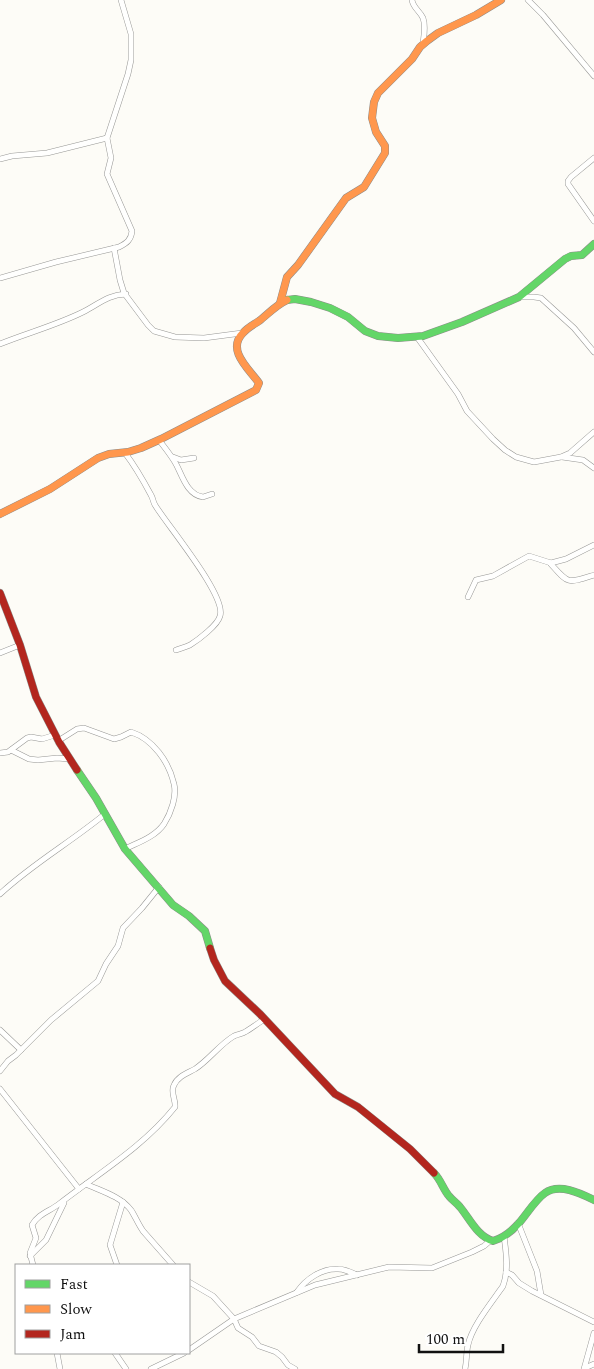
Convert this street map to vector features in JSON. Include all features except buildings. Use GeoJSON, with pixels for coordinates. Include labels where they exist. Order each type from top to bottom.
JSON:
{"type":"FeatureCollection","features":[{"type":"Feature","properties":{"kind":"street"},"geometry":{"type":"LineString","coordinates":[[0,278],[120,247],[127,243],[131,237],[132,231],[107,174],[111,158],[107,138],[131,60],[131,34],[121,0]]}},
{"type":"Feature","properties":{"kind":"street"},"geometry":{"type":"LineString","coordinates":[[412,0],[413,5],[423,18],[425,26],[423,44]]}},
{"type":"Feature","properties":{"kind":"street"},"geometry":{"type":"LineString","coordinates":[[280,303],[287,277],[298,265],[346,198],[364,187],[385,152],[385,146],[376,132],[372,118],[376,96],[412,59],[423,44],[501,0]]}},
{"type":"Feature","properties":{"kind":"street"},"geometry":{"type":"LineString","coordinates":[[528,0],[549,21],[594,76]]}},
{"type":"Feature","properties":{"kind":"street"},"geometry":{"type":"LineString","coordinates":[[0,159],[47,153],[107,138]]}},
{"type":"Feature","properties":{"kind":"street"},"geometry":{"type":"LineString","coordinates":[[594,158],[568,181],[568,184],[594,221]]}},
{"type":"Feature","properties":{"kind":"street"},"geometry":{"type":"LineString","coordinates":[[0,514],[50,489],[98,458],[141,448],[257,389],[257,380],[238,355],[236,344],[242,333],[280,303],[287,300],[295,300],[311,302],[330,308],[366,331],[378,336],[398,338],[423,336],[462,322],[519,297],[565,259],[571,256],[582,255],[594,244]]}},
{"type":"Feature","properties":{"kind":"street"},"geometry":{"type":"LineString","coordinates":[[114,248],[120,280],[126,294],[154,331],[175,338],[204,338],[242,333]]}},
{"type":"Feature","properties":{"kind":"street"},"geometry":{"type":"LineString","coordinates":[[0,344],[84,311],[108,297],[126,294]]}},
{"type":"Feature","properties":{"kind":"street"},"geometry":{"type":"LineString","coordinates":[[519,297],[541,298],[574,328],[594,352]]}},
{"type":"Feature","properties":{"kind":"street"},"geometry":{"type":"LineString","coordinates":[[417,337],[458,394],[467,411],[493,439],[505,450],[516,456],[534,462],[561,457],[570,453],[594,432]]}},
{"type":"Feature","properties":{"kind":"street"},"geometry":{"type":"LineString","coordinates":[[159,440],[171,456],[184,481],[196,495],[203,497],[212,494]]}},
{"type":"Feature","properties":{"kind":"street"},"geometry":{"type":"LineString","coordinates":[[125,453],[135,466],[155,505],[205,577],[221,610],[217,622],[200,638],[189,646],[176,650]]}},
{"type":"Feature","properties":{"kind":"street"},"geometry":{"type":"LineString","coordinates":[[171,456],[182,460],[194,458]]}},
{"type":"Feature","properties":{"kind":"street"},"geometry":{"type":"LineString","coordinates":[[561,457],[583,460],[594,468]]}},
{"type":"Feature","properties":{"kind":"street"},"geometry":{"type":"LineString","coordinates":[[550,563],[566,559],[594,545]]}},
{"type":"Feature","properties":{"kind":"street"},"geometry":{"type":"LineString","coordinates":[[468,597],[476,580],[492,576],[529,556],[550,563],[569,581],[594,575]]}},
{"type":"Feature","properties":{"kind":"street"},"geometry":{"type":"LineString","coordinates":[[0,593],[20,645],[36,697],[57,738],[126,849],[173,905],[205,931],[214,960],[225,981],[265,1019],[335,1094],[358,1107],[410,1149],[438,1178],[448,1195],[460,1207],[477,1230],[490,1240],[498,1240],[504,1236],[540,1197],[553,1189],[583,1194],[594,1200]]}},
{"type":"Feature","properties":{"kind":"street"},"geometry":{"type":"LineString","coordinates":[[0,653],[20,645]]}},
{"type":"Feature","properties":{"kind":"street"},"geometry":{"type":"LineString","coordinates":[[0,754],[8,752],[26,738],[57,738],[84,728],[114,739],[121,738],[131,732],[148,741],[157,750],[168,768],[174,784],[173,802],[169,816],[155,833],[126,849]]}},
{"type":"Feature","properties":{"kind":"street"},"geometry":{"type":"LineString","coordinates":[[11,750],[29,759],[69,758]]}},
{"type":"Feature","properties":{"kind":"street"},"geometry":{"type":"LineString","coordinates":[[0,894],[56,849],[105,814]]}},
{"type":"Feature","properties":{"kind":"street"},"geometry":{"type":"LineString","coordinates":[[0,1072],[8,1061],[56,1015],[98,981],[118,946],[122,928],[142,908],[158,887]]}},
{"type":"Feature","properties":{"kind":"street"},"geometry":{"type":"LineString","coordinates":[[33,1264],[30,1256],[36,1239],[32,1226],[35,1219],[65,1200],[129,1153],[174,1109],[176,1105],[172,1091],[173,1087],[184,1074],[201,1064],[234,1036],[265,1019]]}},
{"type":"Feature","properties":{"kind":"street"},"geometry":{"type":"LineString","coordinates":[[0,1030],[20,1050]]}},
{"type":"Feature","properties":{"kind":"street"},"geometry":{"type":"LineString","coordinates":[[0,1089],[79,1190]]}},
{"type":"Feature","properties":{"kind":"street"},"geometry":{"type":"LineString","coordinates":[[86,1184],[123,1202],[132,1212],[138,1224],[173,1264]]}},
{"type":"Feature","properties":{"kind":"street"},"geometry":{"type":"LineString","coordinates":[[30,1256],[46,1240],[65,1200]]}},
{"type":"Feature","properties":{"kind":"street"},"geometry":{"type":"LineString","coordinates":[[117,1264],[110,1245],[123,1202]]}},
{"type":"Feature","properties":{"kind":"street"},"geometry":{"type":"LineString","coordinates":[[518,1223],[537,1271],[541,1295]]}},
{"type":"Feature","properties":{"kind":"street"},"geometry":{"type":"LineString","coordinates":[[465,1369],[467,1346],[475,1327],[503,1286],[506,1272],[504,1236]]}},
{"type":"Feature","properties":{"kind":"street"},"geometry":{"type":"LineString","coordinates":[[190,1349],[234,1319],[315,1285],[389,1268],[432,1268],[472,1252],[484,1246],[490,1240]]}},
{"type":"Feature","properties":{"kind":"street"},"geometry":{"type":"LineString","coordinates":[[297,1292],[312,1277],[325,1271],[345,1270],[357,1275]]}},
{"type":"Feature","properties":{"kind":"street"},"geometry":{"type":"LineString","coordinates":[[506,1272],[532,1292],[594,1322]]}},
{"type":"Feature","properties":{"kind":"street"},"geometry":{"type":"LineString","coordinates":[[190,1283],[213,1296],[234,1319],[238,1328],[252,1337],[259,1346],[279,1354],[288,1365],[295,1369]]}},
{"type":"Feature","properties":{"kind":"street"},"geometry":{"type":"LineString","coordinates":[[584,1368],[594,1332]]}},
{"type":"Feature","properties":{"kind":"street"},"geometry":{"type":"LineString","coordinates":[[60,1354],[60,1369]]}},
{"type":"Feature","properties":{"kind":"street"},"geometry":{"type":"LineString","coordinates":[[115,1354],[126,1369]]}},
{"type":"Feature","properties":{"kind":"street"},"geometry":{"type":"LineString","coordinates":[[151,1369],[182,1354]]}},
{"type":"Feature","properties":{"kind":"street"},"geometry":{"type":"LineString","coordinates":[[584,1368],[594,1364]]}},
{"type":"Feature","properties":{"kind":"traffic: fast"},"geometry":{"type":"LineString","coordinates":[[287,300],[295,299],[330,308],[348,317],[365,331],[378,336],[398,338],[423,336],[462,322],[519,297],[565,259],[571,256],[582,255],[594,244]]}},
{"type":"Feature","properties":{"kind":"traffic: fast"},"geometry":{"type":"LineString","coordinates":[[77,770],[96,798],[125,849],[173,905],[189,916],[205,931],[210,948]]}},
{"type":"Feature","properties":{"kind":"traffic: fast"},"geometry":{"type":"LineString","coordinates":[[434,1173],[474,1227],[487,1239],[493,1241],[513,1229],[538,1199],[551,1190],[570,1190],[594,1200]]}},
{"type":"Feature","properties":{"kind":"traffic: slow"},"geometry":{"type":"LineString","coordinates":[[280,303],[287,277],[298,265],[346,198],[364,187],[385,153],[385,146],[376,132],[372,118],[374,102],[378,93],[427,41],[438,33],[476,15],[501,0]]}},
{"type":"Feature","properties":{"kind":"traffic: slow"},"geometry":{"type":"LineString","coordinates":[[0,514],[50,489],[98,458],[141,448],[256,390],[259,383],[245,366],[238,353],[238,339],[246,330],[287,300]]}},
{"type":"Feature","properties":{"kind":"traffic: jam"},"geometry":{"type":"LineString","coordinates":[[0,593],[20,645],[36,697],[59,742],[77,770]]}},
{"type":"Feature","properties":{"kind":"traffic: jam"},"geometry":{"type":"LineString","coordinates":[[210,948],[225,981],[260,1014],[335,1094],[358,1107],[410,1149],[434,1173]]}}]}
